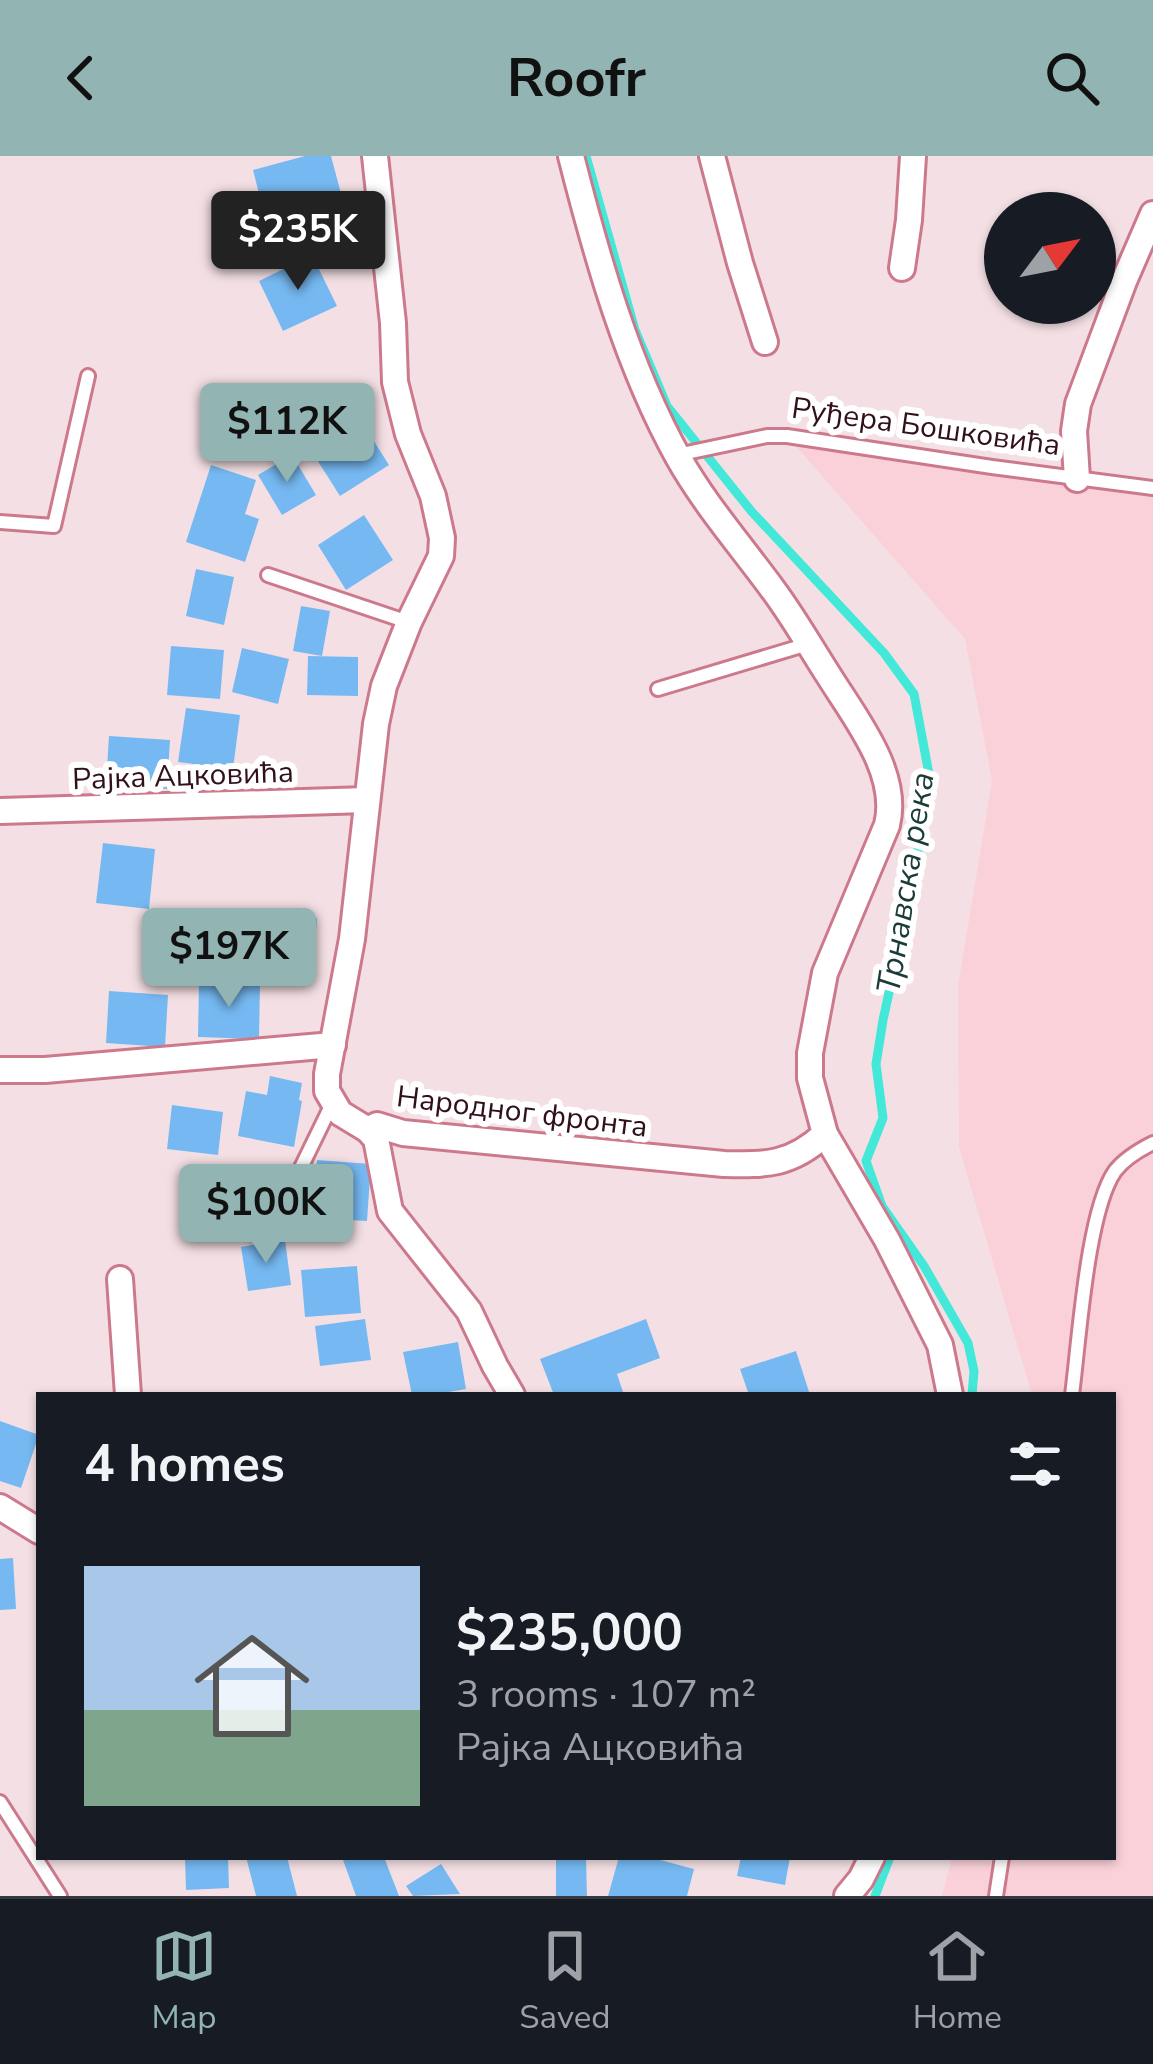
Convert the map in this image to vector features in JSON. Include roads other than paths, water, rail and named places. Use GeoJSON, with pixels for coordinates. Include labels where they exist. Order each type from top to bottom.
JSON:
{"type":"FeatureCollection","features":[{"type":"Feature","properties":{"kind":"street"},"geometry":{"type":"LineString","coordinates":[[368,1130],[348,1120],[332,1102],[327,1074],[350,956],[384,686],[441,556],[442,538],[395,382],[375,156]]}},
{"type":"Feature","properties":{"kind":"street"},"geometry":{"type":"LineString","coordinates":[[571,156],[621,325],[649,398],[684,453],[696,486],[778,597],[881,769],[891,808],[825,973],[810,1078],[825,1134],[887,1240],[940,1345],[950,1392]]}},
{"type":"Feature","properties":{"kind":"street"},"geometry":{"type":"LineString","coordinates":[[712,156],[765,343]]}},
{"type":"Feature","properties":{"kind":"street"},"geometry":{"type":"LineString","coordinates":[[902,268],[913,156]]}},
{"type":"Feature","properties":{"kind":"street","name":"Руђера Бошковића"},"geometry":{"type":"LineString","coordinates":[[1077,479],[1074,431],[1078,404],[1153,214]]}},
{"type":"Feature","properties":{"kind":"street","name":"Рајка Ацковића"},"geometry":{"type":"LineString","coordinates":[[0,811],[367,800]]}},
{"type":"Feature","properties":{"kind":"street"},"geometry":{"type":"LineString","coordinates":[[0,1070],[333,1045]]}},
{"type":"Feature","properties":{"kind":"street","name":"Народног фронта"},"geometry":{"type":"LineString","coordinates":[[510,1392],[470,1311],[390,1211],[379,1150],[368,1130],[377,1125],[403,1133],[766,1165],[794,1158],[825,1134]]}},
{"type":"Feature","properties":{"kind":"street"},"geometry":{"type":"LineString","coordinates":[[121,1279],[128,1392]]}},
{"type":"Feature","properties":{"kind":"street"},"geometry":{"type":"LineString","coordinates":[[0,1508],[36,1529]]}},
{"type":"Feature","properties":{"kind":"street"},"geometry":{"type":"LineString","coordinates":[[847,1896],[870,1860]]}},
{"type":"Feature","properties":{"kind":"lane"},"geometry":{"type":"LineString","coordinates":[[0,522],[54,526],[88,376]]}},
{"type":"Feature","properties":{"kind":"lane","name":"Руђера Бошковића"},"geometry":{"type":"LineString","coordinates":[[684,453],[788,436],[1153,488]]}},
{"type":"Feature","properties":{"kind":"lane"},"geometry":{"type":"LineString","coordinates":[[268,575],[410,622]]}},
{"type":"Feature","properties":{"kind":"lane"},"geometry":{"type":"LineString","coordinates":[[658,689],[808,644]]}},
{"type":"Feature","properties":{"kind":"lane"},"geometry":{"type":"LineString","coordinates":[[277,1216],[332,1102]]}},
{"type":"Feature","properties":{"kind":"lane"},"geometry":{"type":"LineString","coordinates":[[1072,1392],[1099,1208],[1117,1169],[1153,1142]]}},
{"type":"Feature","properties":{"kind":"lane"},"geometry":{"type":"LineString","coordinates":[[0,1802],[36,1858]]}},
{"type":"Feature","properties":{"kind":"lane"},"geometry":{"type":"LineString","coordinates":[[37,1860],[60,1896]]}},
{"type":"Feature","properties":{"kind":"lane"},"geometry":{"type":"LineString","coordinates":[[996,1896],[1002,1860]]}},
{"type":"Feature","properties":{"kind":"waterway","name":"Трнавска река"},"geometry":{"type":"LineString","coordinates":[[586,156],[635,330],[667,406],[752,512],[884,653],[914,694],[929,774],[914,879],[876,1064],[883,1118],[866,1161],[882,1206],[924,1266],[968,1343],[972,1392]]}},
{"type":"Feature","properties":{"kind":"waterway","name":"Трнавска река"},"geometry":{"type":"LineString","coordinates":[[875,1896],[889,1860]]}}]}
